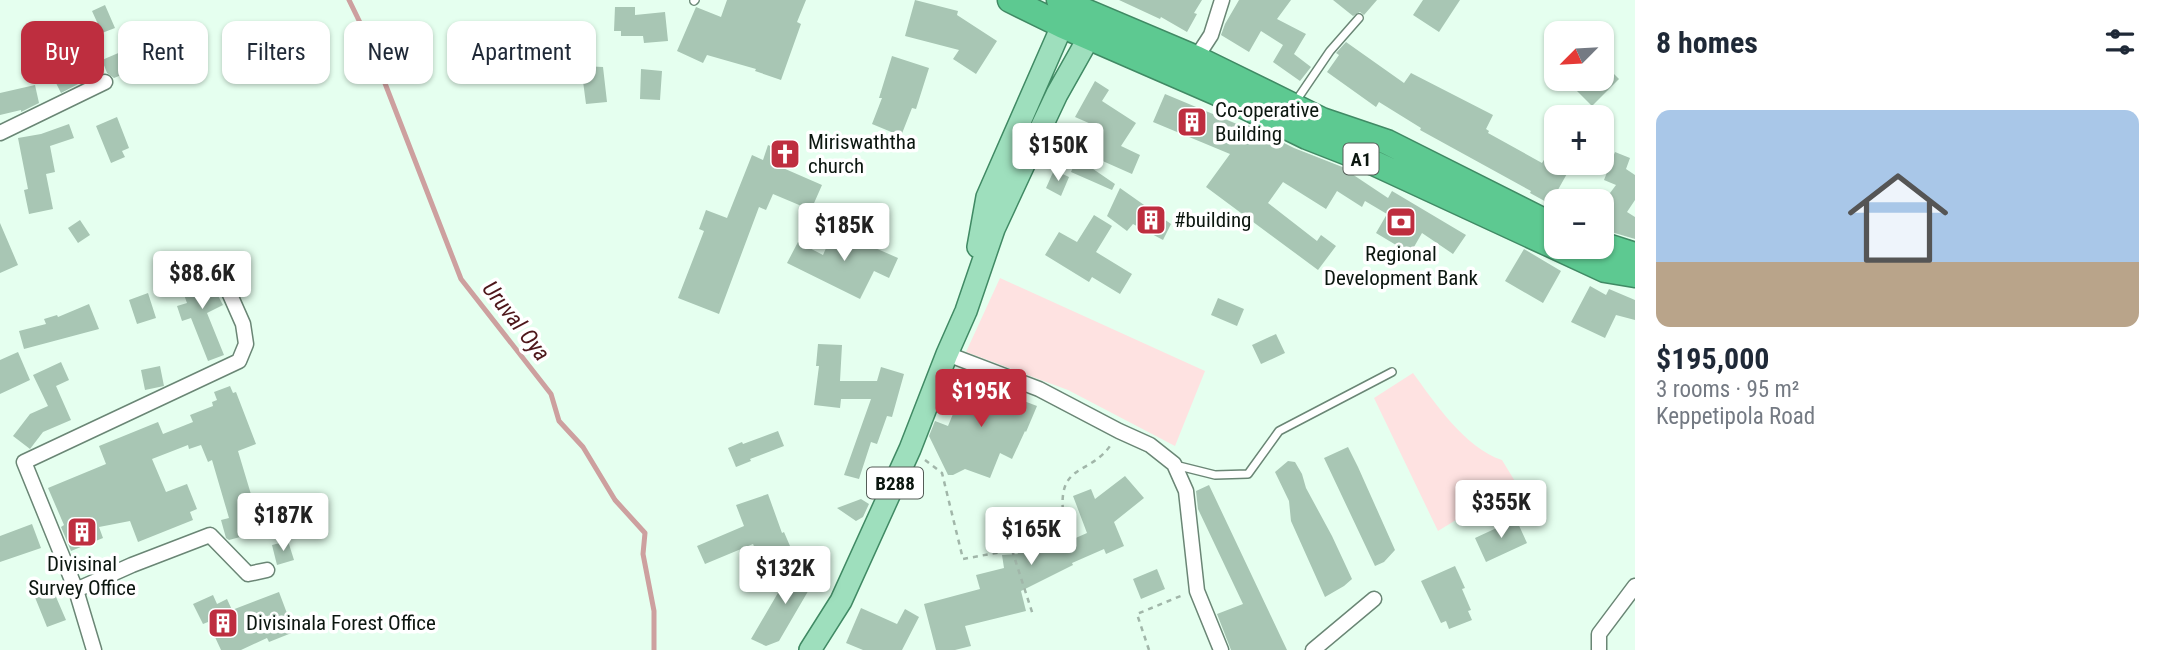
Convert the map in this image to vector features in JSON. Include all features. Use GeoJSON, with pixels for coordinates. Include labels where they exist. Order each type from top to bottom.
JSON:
{"type":"FeatureCollection","features":[{"type":"Feature","properties":{"kind":"highway","name":"A1"},"geometry":{"type":"LineString","coordinates":[[1010,0],[1064,10],[1197,84],[1307,137],[1381,153],[1544,222]]}},
{"type":"Feature","properties":{"kind":"highway","name":"A1"},"geometry":{"type":"LineString","coordinates":[[1095,28],[1196,58],[1322,120],[1605,270],[1635,275]]}},
{"type":"Feature","properties":{"kind":"highway"},"geometry":{"type":"LineString","coordinates":[[1614,248],[1635,255]]}},
{"type":"Feature","properties":{"kind":"main road","name":"B288"},"geometry":{"type":"LineString","coordinates":[[966,311],[987,197],[1064,10]]}},
{"type":"Feature","properties":{"kind":"main road","name":"B288"},"geometry":{"type":"LineString","coordinates":[[810,650],[841,601],[910,449],[966,311],[994,229],[1057,94],[1095,28]]}},
{"type":"Feature","properties":{"kind":"street"},"geometry":{"type":"LineString","coordinates":[[1196,58],[1211,35],[1222,0]]}},
{"type":"Feature","properties":{"kind":"street"},"geometry":{"type":"LineString","coordinates":[[0,133],[105,82]]}},
{"type":"Feature","properties":{"kind":"street"},"geometry":{"type":"LineString","coordinates":[[94,650],[76,590],[24,462],[239,362],[246,344],[243,324],[224,281]]}},
{"type":"Feature","properties":{"kind":"street"},"geometry":{"type":"LineString","coordinates":[[947,354],[1039,389],[1150,445],[1174,464],[1186,491],[1197,591],[1221,650]]}},
{"type":"Feature","properties":{"kind":"street"},"geometry":{"type":"LineString","coordinates":[[76,590],[210,535],[248,574],[267,570]]}},
{"type":"Feature","properties":{"kind":"street"},"geometry":{"type":"LineString","coordinates":[[1599,650],[1599,634],[1635,586]]}},
{"type":"Feature","properties":{"kind":"street"},"geometry":{"type":"LineString","coordinates":[[1313,650],[1374,599]]}},
{"type":"Feature","properties":{"kind":"lane"},"geometry":{"type":"LineString","coordinates":[[1293,105],[1330,51],[1359,18]]}},
{"type":"Feature","properties":{"kind":"lane"},"geometry":{"type":"LineString","coordinates":[[1174,464],[1215,475],[1248,474],[1279,431],[1392,372]]}},
{"type":"Feature","properties":{"kind":"path"},"geometry":{"type":"LineString","coordinates":[[1064,520],[1061,501],[1070,475],[1105,454],[1119,431]]}},
{"type":"Feature","properties":{"kind":"path"},"geometry":{"type":"LineString","coordinates":[[910,449],[942,474],[963,559],[1012,550],[1033,615]]}},
{"type":"Feature","properties":{"kind":"path"},"geometry":{"type":"LineString","coordinates":[[1149,650],[1137,614],[1197,591]]}},
{"type":"Feature","properties":{"kind":"shaded area"},"geometry":{"type":"Polygon","coordinates":[[[1000,278],[1205,371],[1175,446],[1068,390],[966,352],[1000,278]]]}},
{"type":"Feature","properties":{"kind":"shaded area"},"geometry":{"type":"Polygon","coordinates":[[[1413,373],[1463,435],[1488,454],[1502,460],[1516,483],[1438,531],[1374,398],[1413,373]]]}},
{"type":"Feature","properties":{"kind":"building"},"geometry":{"type":"Polygon","coordinates":[[[727,0],[806,0],[797,22],[801,24],[781,80],[755,71],[756,69],[707,55],[703,63],[677,51],[696,7],[721,17],[727,0]]]}},
{"type":"Feature","properties":{"kind":"building"},"geometry":{"type":"Polygon","coordinates":[[[915,0],[958,11],[957,15],[997,41],[976,74],[953,59],[959,50],[905,36],[915,0]]]}},
{"type":"Feature","properties":{"kind":"building"},"geometry":{"type":"Polygon","coordinates":[[[1119,0],[1202,0],[1187,32],[1161,17],[1160,19],[1119,0]]]}},
{"type":"Feature","properties":{"kind":"building"},"geometry":{"type":"Polygon","coordinates":[[[1239,0],[1291,0],[1277,19],[1306,34],[1294,54],[1311,67],[1300,81],[1273,62],[1283,45],[1261,31],[1249,52],[1221,35],[1239,0]]]}},
{"type":"Feature","properties":{"kind":"building"},"geometry":{"type":"Polygon","coordinates":[[[1333,0],[1377,0],[1364,15],[1360,12],[1353,16],[1333,0]]]}},
{"type":"Feature","properties":{"kind":"building"},"geometry":{"type":"Polygon","coordinates":[[[1423,0],[1460,0],[1439,32],[1413,15],[1423,0]]]}},
{"type":"Feature","properties":{"kind":"building"},"geometry":{"type":"Polygon","coordinates":[[[105,5],[115,28],[104,32],[104,21],[97,21],[92,11],[105,5]]]}},
{"type":"Feature","properties":{"kind":"building"},"geometry":{"type":"Polygon","coordinates":[[[615,7],[635,7],[635,15],[665,12],[668,41],[644,43],[643,36],[621,36],[621,31],[614,31],[615,7]]]}},
{"type":"Feature","properties":{"kind":"building"},"geometry":{"type":"Polygon","coordinates":[[[1346,42],[1404,83],[1411,73],[1493,115],[1486,129],[1488,133],[1542,163],[1544,160],[1544,175],[1566,175],[1558,189],[1544,189],[1544,201],[1420,130],[1421,128],[1379,102],[1376,107],[1327,72],[1339,55],[1336,53],[1346,42]]]}},
{"type":"Feature","properties":{"kind":"building"},"geometry":{"type":"Polygon","coordinates":[[[118,53],[118,76],[114,78],[107,73],[104,59],[118,53]]]}},
{"type":"Feature","properties":{"kind":"building"},"geometry":{"type":"Polygon","coordinates":[[[892,56],[929,68],[916,109],[912,108],[901,136],[872,124],[882,98],[879,98],[892,56]]]}},
{"type":"Feature","properties":{"kind":"building"},"geometry":{"type":"Polygon","coordinates":[[[596,67],[603,67],[607,102],[586,104],[583,84],[596,84],[596,67]]]}},
{"type":"Feature","properties":{"kind":"building"},"geometry":{"type":"Polygon","coordinates":[[[641,69],[662,71],[660,100],[640,99],[641,69]]]}},
{"type":"Feature","properties":{"kind":"building"},"geometry":{"type":"Polygon","coordinates":[[[1095,81],[1109,90],[1102,101],[1136,123],[1121,146],[1140,155],[1132,174],[1080,151],[1091,124],[1075,117],[1095,81]]]}},
{"type":"Feature","properties":{"kind":"building"},"geometry":{"type":"Polygon","coordinates":[[[56,84],[78,84],[61,93],[56,84]]]}},
{"type":"Feature","properties":{"kind":"building"},"geometry":{"type":"Polygon","coordinates":[[[35,85],[39,103],[21,112],[0,115],[0,93],[35,85]]]}},
{"type":"Feature","properties":{"kind":"building"},"geometry":{"type":"Polygon","coordinates":[[[1577,91],[1607,91],[1593,105],[1577,91]]]}},
{"type":"Feature","properties":{"kind":"building"},"geometry":{"type":"Polygon","coordinates":[[[1165,94],[1244,127],[1246,124],[1294,148],[1350,170],[1349,172],[1388,198],[1392,191],[1466,235],[1453,254],[1422,233],[1406,261],[1392,252],[1396,245],[1376,233],[1387,214],[1365,201],[1362,207],[1337,191],[1326,209],[1283,182],[1268,203],[1317,241],[1321,235],[1336,246],[1318,270],[1206,187],[1230,154],[1153,122],[1165,94]]]}},
{"type":"Feature","properties":{"kind":"building"},"geometry":{"type":"Polygon","coordinates":[[[117,117],[129,148],[122,151],[125,157],[111,163],[96,126],[117,117]]]}},
{"type":"Feature","properties":{"kind":"building"},"geometry":{"type":"Polygon","coordinates":[[[69,124],[74,138],[50,146],[55,172],[46,174],[53,209],[29,214],[24,190],[28,189],[18,138],[41,134],[69,124]]]}},
{"type":"Feature","properties":{"kind":"building"},"geometry":{"type":"Polygon","coordinates":[[[768,145],[789,154],[783,168],[822,185],[811,210],[773,194],[766,210],[759,207],[719,314],[678,298],[704,231],[699,229],[706,210],[727,218],[752,155],[763,160],[768,145]]]}},
{"type":"Feature","properties":{"kind":"building"},"geometry":{"type":"Polygon","coordinates":[[[1615,152],[1630,158],[1626,169],[1635,175],[1635,200],[1627,212],[1635,217],[1635,239],[1614,233],[1613,189],[1616,185],[1604,180],[1606,175],[1614,175],[1615,152]]]}},
{"type":"Feature","properties":{"kind":"building"},"geometry":{"type":"Polygon","coordinates":[[[1077,158],[1115,184],[1112,190],[1071,172],[1077,158]]]}},
{"type":"Feature","properties":{"kind":"building"},"geometry":{"type":"Polygon","coordinates":[[[1054,170],[1069,177],[1061,196],[1046,188],[1054,170]]]}},
{"type":"Feature","properties":{"kind":"building"},"geometry":{"type":"Polygon","coordinates":[[[1120,188],[1171,224],[1163,240],[1133,224],[1127,231],[1107,216],[1120,188]]]}},
{"type":"Feature","properties":{"kind":"building"},"geometry":{"type":"Polygon","coordinates":[[[1094,215],[1112,226],[1096,252],[1132,274],[1120,294],[1092,277],[1089,282],[1045,255],[1059,232],[1077,242],[1094,215]]]}},
{"type":"Feature","properties":{"kind":"building"},"geometry":{"type":"Polygon","coordinates":[[[80,220],[90,235],[78,243],[68,228],[80,220]]]}},
{"type":"Feature","properties":{"kind":"building"},"geometry":{"type":"Polygon","coordinates":[[[0,223],[18,265],[0,273],[0,223]]]}},
{"type":"Feature","properties":{"kind":"building"},"geometry":{"type":"Polygon","coordinates":[[[834,230],[898,258],[889,278],[874,271],[860,299],[787,263],[798,242],[823,255],[834,230]]]}},
{"type":"Feature","properties":{"kind":"building"},"geometry":{"type":"Polygon","coordinates":[[[1524,249],[1561,271],[1543,303],[1505,281],[1524,249]]]}},
{"type":"Feature","properties":{"kind":"building"},"geometry":{"type":"Polygon","coordinates":[[[204,269],[223,305],[207,313],[224,355],[208,361],[191,318],[182,321],[177,306],[187,303],[179,281],[204,269]]]}},
{"type":"Feature","properties":{"kind":"building"},"geometry":{"type":"Polygon","coordinates":[[[1590,286],[1606,295],[1609,289],[1635,300],[1635,320],[1616,315],[1605,338],[1571,322],[1590,286]]]}},
{"type":"Feature","properties":{"kind":"building"},"geometry":{"type":"Polygon","coordinates":[[[148,293],[156,318],[137,324],[129,300],[148,293]]]}},
{"type":"Feature","properties":{"kind":"building"},"geometry":{"type":"Polygon","coordinates":[[[1218,298],[1244,309],[1237,326],[1211,315],[1218,298]]]}},
{"type":"Feature","properties":{"kind":"building"},"geometry":{"type":"Polygon","coordinates":[[[89,304],[99,329],[24,349],[19,331],[46,324],[44,319],[57,315],[58,317],[89,304]]]}},
{"type":"Feature","properties":{"kind":"building"},"geometry":{"type":"Polygon","coordinates":[[[1276,334],[1285,353],[1261,364],[1252,345],[1276,334]]]}},
{"type":"Feature","properties":{"kind":"building"},"geometry":{"type":"Polygon","coordinates":[[[818,344],[842,345],[840,381],[877,381],[881,367],[904,374],[892,417],[887,416],[877,444],[871,442],[859,479],[844,475],[871,399],[841,399],[840,408],[814,405],[819,366],[816,366],[818,344]]]}},
{"type":"Feature","properties":{"kind":"building"},"geometry":{"type":"Polygon","coordinates":[[[18,352],[30,380],[0,394],[0,360],[18,352]]]}},
{"type":"Feature","properties":{"kind":"building"},"geometry":{"type":"Polygon","coordinates":[[[61,362],[69,380],[56,386],[71,420],[43,432],[30,449],[13,436],[30,414],[48,406],[33,375],[61,362]]]}},
{"type":"Feature","properties":{"kind":"building"},"geometry":{"type":"Polygon","coordinates":[[[160,366],[164,386],[145,390],[141,370],[160,366]]]}},
{"type":"Feature","properties":{"kind":"building"},"geometry":{"type":"Polygon","coordinates":[[[956,375],[1037,406],[1012,459],[1000,453],[990,478],[965,469],[948,475],[929,436],[935,421],[948,426],[960,397],[950,393],[956,375]]]}},
{"type":"Feature","properties":{"kind":"building"},"geometry":{"type":"Polygon","coordinates":[[[230,386],[233,393],[236,392],[256,444],[238,451],[262,531],[229,540],[226,538],[221,520],[229,518],[212,460],[208,462],[201,445],[189,449],[188,445],[152,459],[166,492],[187,484],[197,509],[190,512],[193,520],[138,542],[130,521],[99,527],[103,538],[71,551],[61,527],[64,525],[48,488],[106,464],[99,446],[158,422],[163,434],[193,422],[190,415],[213,406],[212,402],[217,400],[214,392],[230,386]]]}},
{"type":"Feature","properties":{"kind":"building"},"geometry":{"type":"Polygon","coordinates":[[[778,431],[784,446],[736,467],[728,448],[778,431]]]}},
{"type":"Feature","properties":{"kind":"building"},"geometry":{"type":"Polygon","coordinates":[[[1348,447],[1395,550],[1384,562],[1375,566],[1324,458],[1348,447]]]}},
{"type":"Feature","properties":{"kind":"building"},"geometry":{"type":"Polygon","coordinates":[[[1288,461],[1295,462],[1302,474],[1306,488],[1352,579],[1325,597],[1291,521],[1289,501],[1275,472],[1288,461]]]}},
{"type":"Feature","properties":{"kind":"building"},"geometry":{"type":"Polygon","coordinates":[[[1125,476],[1144,498],[1114,522],[1124,546],[1106,554],[1104,549],[1021,591],[1026,611],[965,626],[971,646],[955,650],[936,650],[924,604],[980,589],[976,575],[1004,568],[1002,555],[1018,554],[1008,534],[1029,523],[1038,541],[1056,532],[1062,544],[1087,533],[1073,496],[1091,489],[1095,499],[1125,476]]]}},
{"type":"Feature","properties":{"kind":"building"},"geometry":{"type":"Polygon","coordinates":[[[1209,485],[1287,650],[1231,650],[1217,614],[1243,604],[1198,509],[1196,491],[1209,485]]]}},
{"type":"Feature","properties":{"kind":"building"},"geometry":{"type":"Polygon","coordinates":[[[768,494],[782,533],[784,532],[793,553],[763,567],[753,544],[705,564],[697,546],[744,526],[736,505],[768,494]]]}},
{"type":"Feature","properties":{"kind":"building"},"geometry":{"type":"Polygon","coordinates":[[[861,499],[869,504],[863,517],[856,521],[837,508],[861,499]]]}},
{"type":"Feature","properties":{"kind":"building"},"geometry":{"type":"Polygon","coordinates":[[[1516,519],[1527,543],[1486,562],[1475,538],[1516,519]]]}},
{"type":"Feature","properties":{"kind":"building"},"geometry":{"type":"Polygon","coordinates":[[[32,524],[41,548],[0,562],[0,536],[32,524]]]}},
{"type":"Feature","properties":{"kind":"building"},"geometry":{"type":"Polygon","coordinates":[[[288,541],[294,560],[277,565],[272,545],[288,541]]]}},
{"type":"Feature","properties":{"kind":"building"},"geometry":{"type":"Polygon","coordinates":[[[796,562],[814,570],[809,578],[814,581],[779,641],[766,646],[751,639],[796,562]]]}},
{"type":"Feature","properties":{"kind":"building"},"geometry":{"type":"Polygon","coordinates":[[[1455,566],[1465,588],[1462,589],[1471,610],[1468,611],[1472,620],[1449,629],[1446,621],[1441,623],[1421,581],[1455,566]]]}},
{"type":"Feature","properties":{"kind":"building"},"geometry":{"type":"Polygon","coordinates":[[[1157,569],[1165,589],[1141,599],[1133,579],[1157,569]]]}},
{"type":"Feature","properties":{"kind":"building"},"geometry":{"type":"Polygon","coordinates":[[[50,583],[66,620],[47,627],[32,590],[50,583]]]}},
{"type":"Feature","properties":{"kind":"building"},"geometry":{"type":"Polygon","coordinates":[[[279,592],[294,632],[269,642],[267,638],[241,650],[221,650],[208,622],[203,624],[193,604],[213,595],[217,604],[227,599],[232,610],[279,592]]]}},
{"type":"Feature","properties":{"kind":"building"},"geometry":{"type":"Polygon","coordinates":[[[861,608],[897,624],[905,609],[919,617],[902,650],[863,650],[846,643],[861,608]]]}},
{"type":"Feature","properties":{"kind":"waterway","name":"Uruval Oya"},"geometry":{"type":"LineString","coordinates":[[349,0],[367,37],[461,279],[551,394],[559,421],[583,447],[615,500],[645,533],[643,554],[654,611],[654,650]]}},
{"type":"Feature","properties":{"kind":"place","name":"Co-operative Building"},"geometry":{"type":"Point","coordinates":[1192,122]}},
{"type":"Feature","properties":{"kind":"place","name":"Miriswaththa church"},"geometry":{"type":"Point","coordinates":[785,154]}},
{"type":"Feature","properties":{"kind":"place","name":"#building"},"geometry":{"type":"Point","coordinates":[1151,220]}},
{"type":"Feature","properties":{"kind":"place","name":"Regional Development Bank"},"geometry":{"type":"Point","coordinates":[1401,222]}},
{"type":"Feature","properties":{"kind":"place","name":"Divisinal Survey Office"},"geometry":{"type":"Point","coordinates":[82,532]}},
{"type":"Feature","properties":{"kind":"place","name":"Divisinala Forest Office"},"geometry":{"type":"Point","coordinates":[223,623]}}]}
